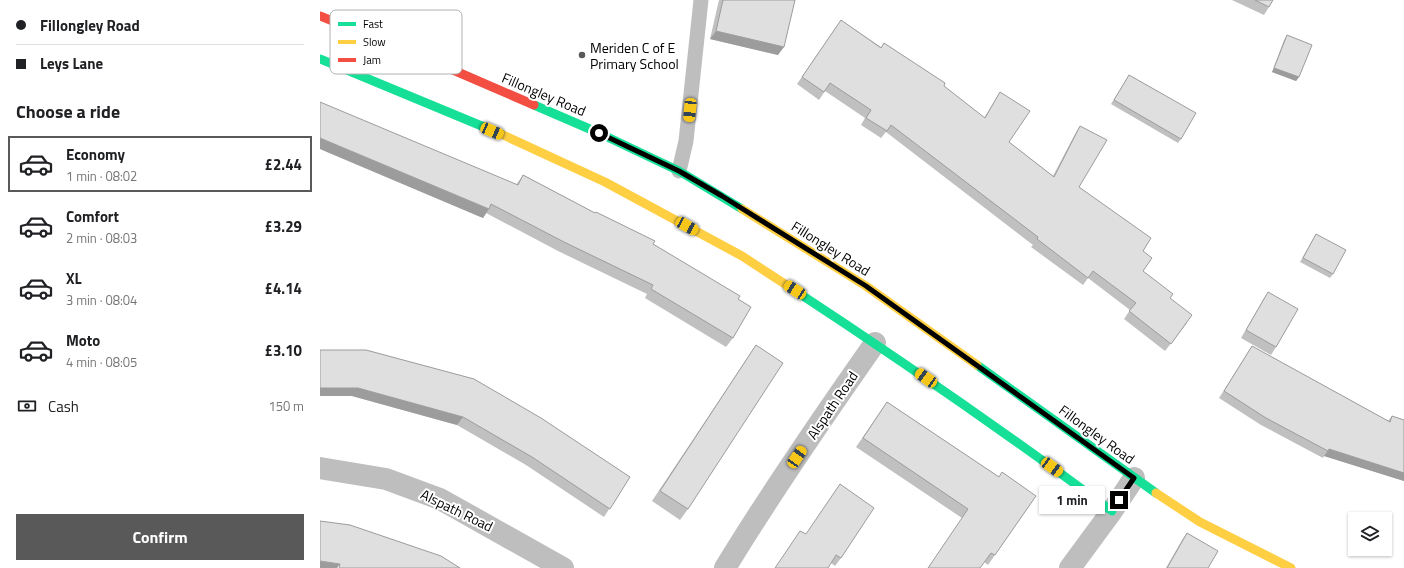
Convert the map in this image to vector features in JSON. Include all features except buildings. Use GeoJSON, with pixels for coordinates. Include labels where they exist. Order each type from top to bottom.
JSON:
{"type":"FeatureCollection","features":[{"type":"Feature","properties":{"kind":"main road","name":"Fillongley Road"},"geometry":{"type":"LineString","coordinates":[[320,16],[330,20]]}},
{"type":"Feature","properties":{"kind":"main road"},"geometry":{"type":"LineString","coordinates":[[320,59],[330,63]]}},
{"type":"Feature","properties":{"kind":"main road"},"geometry":{"type":"LineString","coordinates":[[356,74],[522,143],[605,182],[742,256],[875,343],[1016,441],[1112,511]]}},
{"type":"Feature","properties":{"kind":"main road","name":"Fillongley Road"},"geometry":{"type":"LineString","coordinates":[[462,74],[599,133],[679,171],[722,196],[866,286],[1134,478],[1200,522],[1291,568]]}},
{"type":"Feature","properties":{"kind":"street","name":"Alspath Road"},"geometry":{"type":"LineString","coordinates":[[725,568],[818,425],[875,343]]}},
{"type":"Feature","properties":{"kind":"street","name":"Alspath Road"},"geometry":{"type":"LineString","coordinates":[[320,468],[386,479],[440,499],[563,568]]}},
{"type":"Feature","properties":{"kind":"street"},"geometry":{"type":"LineString","coordinates":[[1070,568],[1134,478]]}},
{"type":"Feature","properties":{"kind":"lane"},"geometry":{"type":"LineString","coordinates":[[679,171],[686,141],[701,0]]}},
{"type":"Feature","properties":{"kind":"traffic: fast"},"geometry":{"type":"LineString","coordinates":[[320,59],[330,63]]}},
{"type":"Feature","properties":{"kind":"traffic: fast"},"geometry":{"type":"LineString","coordinates":[[356,74],[501,134]]}},
{"type":"Feature","properties":{"kind":"traffic: fast"},"geometry":{"type":"LineString","coordinates":[[534,105],[599,133],[679,171],[742,209]]}},
{"type":"Feature","properties":{"kind":"traffic: fast"},"geometry":{"type":"LineString","coordinates":[[788,286],[952,396],[1112,511]]}},
{"type":"Feature","properties":{"kind":"traffic: fast"},"geometry":{"type":"LineString","coordinates":[[977,365],[1156,493]]}},
{"type":"Feature","properties":{"kind":"traffic: slow"},"geometry":{"type":"LineString","coordinates":[[501,134],[605,182],[742,256],[788,286]]}},
{"type":"Feature","properties":{"kind":"traffic: slow"},"geometry":{"type":"LineString","coordinates":[[742,209],[866,286],[977,365]]}},
{"type":"Feature","properties":{"kind":"traffic: slow"},"geometry":{"type":"LineString","coordinates":[[1156,493],[1200,522],[1291,568]]}},
{"type":"Feature","properties":{"kind":"traffic: jam"},"geometry":{"type":"LineString","coordinates":[[320,16],[330,20]]}},
{"type":"Feature","properties":{"kind":"traffic: jam"},"geometry":{"type":"LineString","coordinates":[[462,74],[534,105]]}},
{"type":"Feature","properties":{"kind":"place","name":"Meriden C of E Primary School"},"geometry":{"type":"Point","coordinates":[582,55]}},
{"type":"Feature","properties":{"kind":"route"},"geometry":{"type":"LineString","coordinates":[[599,133],[679,171],[722,196],[866,286],[1134,478],[1119,500]]}}]}
